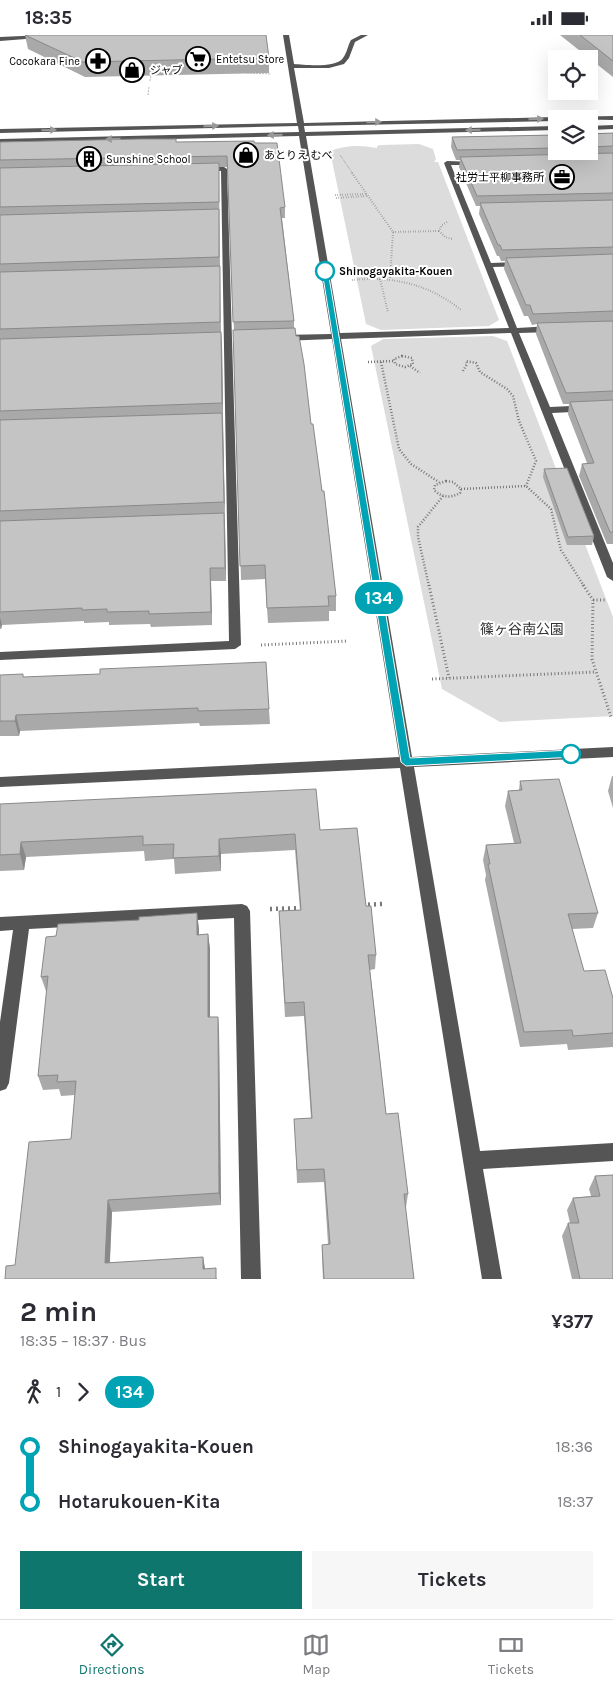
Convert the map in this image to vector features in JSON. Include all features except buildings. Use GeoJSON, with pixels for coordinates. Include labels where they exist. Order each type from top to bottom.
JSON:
{"type":"FeatureCollection","features":[{"type":"Feature","properties":{"kind":"street"},"geometry":{"type":"LineString","coordinates":[[0,39],[74,35]]}},
{"type":"Feature","properties":{"kind":"street"},"geometry":{"type":"LineString","coordinates":[[286,35],[492,1279]]}},
{"type":"Feature","properties":{"kind":"street"},"geometry":{"type":"LineString","coordinates":[[291,66],[334,65],[342,63],[352,41],[365,35]]}},
{"type":"Feature","properties":{"kind":"street"},"geometry":{"type":"LineString","coordinates":[[598,118],[613,118]]}},
{"type":"Feature","properties":{"kind":"street"},"geometry":{"type":"LineString","coordinates":[[0,141],[548,119]]}},
{"type":"Feature","properties":{"kind":"street"},"geometry":{"type":"LineString","coordinates":[[598,127],[613,127]]}},
{"type":"Feature","properties":{"kind":"street"},"geometry":{"type":"LineString","coordinates":[[0,131],[548,128]]}},
{"type":"Feature","properties":{"kind":"street"},"geometry":{"type":"LineString","coordinates":[[486,162],[447,163],[613,577]]}},
{"type":"Feature","properties":{"kind":"street"},"geometry":{"type":"LineString","coordinates":[[0,656],[235,645],[227,520],[225,421],[228,339],[224,169],[195,169]]}},
{"type":"Feature","properties":{"kind":"street"},"geometry":{"type":"LineString","coordinates":[[466,210],[476,210]]}},
{"type":"Feature","properties":{"kind":"street"},"geometry":{"type":"LineString","coordinates":[[215,217],[225,217]]}},
{"type":"Feature","properties":{"kind":"street"},"geometry":{"type":"LineString","coordinates":[[488,265],[526,264]]}},
{"type":"Feature","properties":{"kind":"street"},"geometry":{"type":"LineString","coordinates":[[216,273],[226,272]]}},
{"type":"Feature","properties":{"kind":"street"},"geometry":{"type":"LineString","coordinates":[[273,338],[564,329]]}},
{"type":"Feature","properties":{"kind":"street"},"geometry":{"type":"LineString","coordinates":[[546,410],[613,407]]}},
{"type":"Feature","properties":{"kind":"street"},"geometry":{"type":"LineString","coordinates":[[0,782],[613,752]]}},
{"type":"Feature","properties":{"kind":"street"},"geometry":{"type":"LineString","coordinates":[[0,924],[242,911],[251,1279]]}},
{"type":"Feature","properties":{"kind":"street"},"geometry":{"type":"LineString","coordinates":[[0,1083],[22,923]]}},
{"type":"Feature","properties":{"kind":"street"},"geometry":{"type":"LineString","coordinates":[[472,1161],[613,1152]]}},
{"type":"Feature","properties":{"kind":"path"},"geometry":{"type":"LineString","coordinates":[[247,73],[274,73]]}},
{"type":"Feature","properties":{"kind":"path"},"geometry":{"type":"LineString","coordinates":[[150,81],[151,75]]}},
{"type":"Feature","properties":{"kind":"path"},"geometry":{"type":"LineString","coordinates":[[148,95],[149,87]]}},
{"type":"Feature","properties":{"kind":"path"},"geometry":{"type":"LineString","coordinates":[[338,153],[392,232],[390,279]]}},
{"type":"Feature","properties":{"kind":"path"},"geometry":{"type":"LineString","coordinates":[[340,196],[367,195]]}},
{"type":"Feature","properties":{"kind":"path"},"geometry":{"type":"LineString","coordinates":[[392,232],[439,231]]}},
{"type":"Feature","properties":{"kind":"path"},"geometry":{"type":"LineString","coordinates":[[380,279],[389,316]]}},
{"type":"Feature","properties":{"kind":"path"},"geometry":{"type":"LineString","coordinates":[[352,280],[390,279],[435,293],[451,302],[464,314]]}},
{"type":"Feature","properties":{"kind":"path"},"geometry":{"type":"LineString","coordinates":[[368,362],[393,361],[397,357],[408,357],[414,361],[410,365],[399,366],[393,361]]}},
{"type":"Feature","properties":{"kind":"path"},"geometry":{"type":"LineString","coordinates":[[463,371],[467,363],[466,361],[476,363],[480,372],[507,389],[513,396],[519,421],[536,461],[526,486]]}},
{"type":"Feature","properties":{"kind":"path"},"geometry":{"type":"LineString","coordinates":[[381,362],[399,449],[403,457],[439,482],[453,482],[461,489],[526,486],[550,509],[561,550],[593,600],[591,648],[596,672],[611,717]]}},
{"type":"Feature","properties":{"kind":"path"},"geometry":{"type":"LineString","coordinates":[[410,365],[420,373]]}},
{"type":"Feature","properties":{"kind":"path"},"geometry":{"type":"LineString","coordinates":[[439,482],[435,485],[434,489],[443,496],[456,496],[460,493],[461,489]]}},
{"type":"Feature","properties":{"kind":"path"},"geometry":{"type":"LineString","coordinates":[[443,496],[421,522],[418,527],[418,537],[449,679]]}},
{"type":"Feature","properties":{"kind":"path"},"geometry":{"type":"LineString","coordinates":[[593,600],[606,600]]}},
{"type":"Feature","properties":{"kind":"path"},"geometry":{"type":"LineString","coordinates":[[235,645],[348,641]]}},
{"type":"Feature","properties":{"kind":"path"},"geometry":{"type":"LineString","coordinates":[[432,679],[596,672]]}},
{"type":"Feature","properties":{"kind":"path"},"geometry":{"type":"LineString","coordinates":[[354,905],[382,904]]}},
{"type":"Feature","properties":{"kind":"path"},"geometry":{"type":"LineString","coordinates":[[242,911],[307,907]]}},
{"type":"Feature","properties":{"kind":"green space"},"geometry":{"type":"Polygon","coordinates":[[[419,144],[433,149],[436,159],[434,162],[438,162],[499,320],[489,326],[381,330],[366,324],[330,151],[353,146],[377,148],[377,146],[381,145],[419,144]]]}},
{"type":"Feature","properties":{"kind":"green space","name":"篠ヶ谷南公園"},"geometry":{"type":"Polygon","coordinates":[[[493,336],[507,341],[613,617],[613,716],[500,722],[442,689],[371,346],[383,339],[493,336]]]}},
{"type":"Feature","properties":{"kind":"bus line","name":"134"},"geometry":{"type":"LineString","coordinates":[[325,271],[406,762],[571,754]]}},
{"type":"Feature","properties":{"kind":"place","name":"Entetsu Store"},"geometry":{"type":"Point","coordinates":[198,59]}},
{"type":"Feature","properties":{"kind":"place","name":"Cocokara Fine"},"geometry":{"type":"Point","coordinates":[98,61]}},
{"type":"Feature","properties":{"kind":"place","name":"ジャブ"},"geometry":{"type":"Point","coordinates":[132,70]}},
{"type":"Feature","properties":{"kind":"place","name":"あとりえ むべ"},"geometry":{"type":"Point","coordinates":[246,155]}},
{"type":"Feature","properties":{"kind":"place","name":"Sunshine School"},"geometry":{"type":"Point","coordinates":[89,159]}},
{"type":"Feature","properties":{"kind":"place","name":"社労士平柳事務所"},"geometry":{"type":"Point","coordinates":[562,177]}},
{"type":"Feature","properties":{"kind":"place","name":"Shinogayakita-Kouen"},"geometry":{"type":"Point","coordinates":[325,271]}}]}
